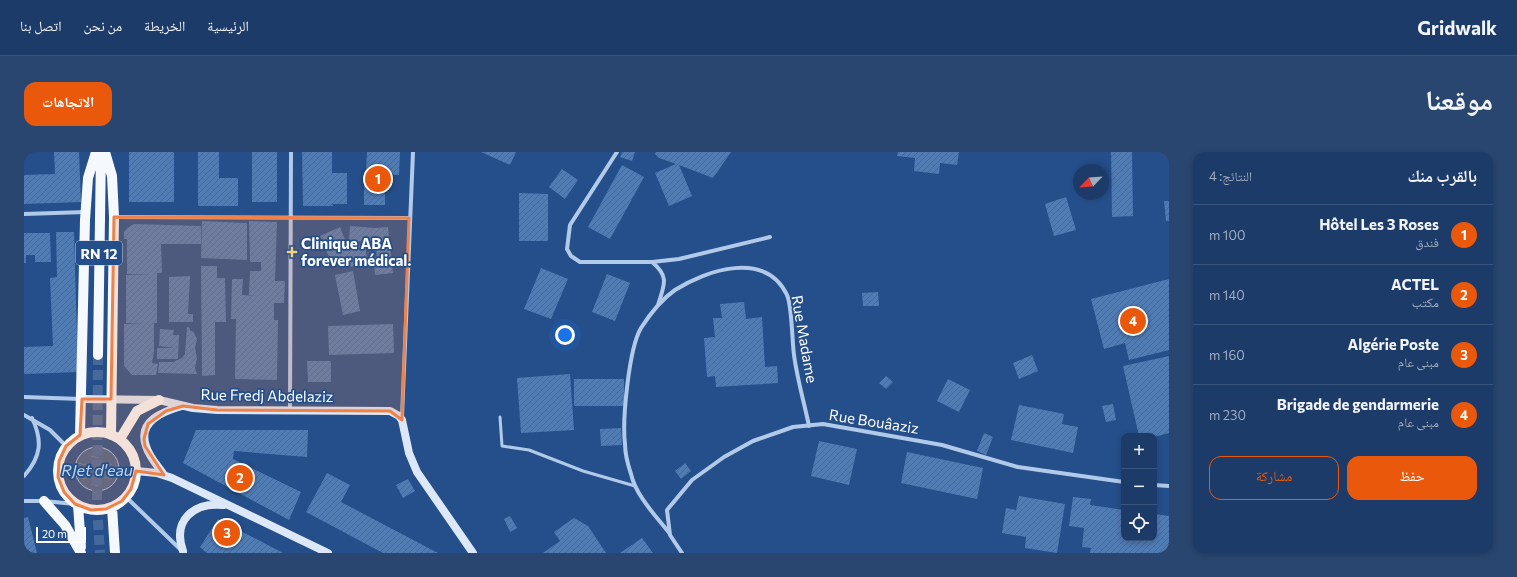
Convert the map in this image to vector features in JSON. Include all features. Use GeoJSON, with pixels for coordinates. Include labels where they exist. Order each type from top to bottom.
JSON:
{"type":"FeatureCollection","features":[{"type":"Feature","properties":{"kind":"main road"},"geometry":{"type":"LineString","coordinates":[[80,435],[86,212],[88,178],[96,152]]}},
{"type":"Feature","properties":{"kind":"main road","name":"RN 12"},"geometry":{"type":"LineString","coordinates":[[98,355],[101,152]]}},
{"type":"Feature","properties":{"kind":"main road"},"geometry":{"type":"LineString","coordinates":[[105,152],[112,176],[114,217],[111,399],[115,437]]}},
{"type":"Feature","properties":{"kind":"main road","name":"Rue Fredj Abdelaziz"},"geometry":{"type":"LineString","coordinates":[[82,398],[159,400],[183,406],[216,410],[390,411],[402,420]]}},
{"type":"Feature","properties":{"kind":"main road"},"geometry":{"type":"LineString","coordinates":[[115,437],[137,411],[159,400]]}},
{"type":"Feature","properties":{"kind":"main road"},"geometry":{"type":"LineString","coordinates":[[164,475],[145,446],[145,431],[148,424],[159,414],[183,406]]}},
{"type":"Feature","properties":{"kind":"main road"},"geometry":{"type":"LineString","coordinates":[[402,420],[410,453],[417,472],[473,553]]}},
{"type":"Feature","properties":{"kind":"main road"},"geometry":{"type":"LineString","coordinates":[[101,432],[115,437],[131,453],[136,471],[135,480],[126,497],[112,507],[98,510],[77,505],[64,492],[58,477],[59,461],[66,446],[80,435],[101,432]]}},
{"type":"Feature","properties":{"kind":"main road"},"geometry":{"type":"LineString","coordinates":[[136,471],[164,475],[328,553]]}},
{"type":"Feature","properties":{"kind":"main road"},"geometry":{"type":"LineString","coordinates":[[44,501],[65,525],[81,553]]}},
{"type":"Feature","properties":{"kind":"main road"},"geometry":{"type":"LineString","coordinates":[[77,505],[81,553]]}},
{"type":"Feature","properties":{"kind":"main road"},"geometry":{"type":"LineString","coordinates":[[184,552],[179,535],[184,519],[190,513],[204,505],[230,506]]}},
{"type":"Feature","properties":{"kind":"main road"},"geometry":{"type":"LineString","coordinates":[[112,507],[115,553]]}},
{"type":"Feature","properties":{"kind":"street"},"geometry":{"type":"LineString","coordinates":[[290,410],[291,152]]}},
{"type":"Feature","properties":{"kind":"street"},"geometry":{"type":"LineString","coordinates":[[402,420],[409,218],[414,152]]}},
{"type":"Feature","properties":{"kind":"street"},"geometry":{"type":"LineString","coordinates":[[617,152],[570,225],[567,249],[571,256],[580,262],[652,262],[680,259],[770,237]]}},
{"type":"Feature","properties":{"kind":"street"},"geometry":{"type":"LineString","coordinates":[[24,214],[86,212]]}},
{"type":"Feature","properties":{"kind":"street"},"geometry":{"type":"LineString","coordinates":[[114,217],[409,218]]}},
{"type":"Feature","properties":{"kind":"street"},"geometry":{"type":"LineString","coordinates":[[652,262],[663,273],[665,278],[657,306]]}},
{"type":"Feature","properties":{"kind":"street","name":"Rue Madame"},"geometry":{"type":"LineString","coordinates":[[670,535],[635,486],[624,444],[626,395],[634,344],[641,329],[657,306],[675,291],[710,273],[728,268],[745,267],[773,276],[788,296],[794,356],[809,426]]}},
{"type":"Feature","properties":{"kind":"street"},"geometry":{"type":"LineString","coordinates":[[24,397],[82,398]]}},
{"type":"Feature","properties":{"kind":"street"},"geometry":{"type":"LineString","coordinates":[[24,415],[32,418],[50,430],[66,446]]}},
{"type":"Feature","properties":{"kind":"street"},"geometry":{"type":"LineString","coordinates":[[24,476],[32,465],[38,452],[40,442],[37,429],[32,418]]}},
{"type":"Feature","properties":{"kind":"street","name":"Rue Bouâaziz"},"geometry":{"type":"LineString","coordinates":[[682,553],[670,535],[667,510],[692,480],[724,457],[753,441],[793,427],[823,424],[942,444],[1018,467],[1121,482]]}},
{"type":"Feature","properties":{"kind":"street"},"geometry":{"type":"LineString","coordinates":[[1157,485],[1169,486]]}},
{"type":"Feature","properties":{"kind":"street"},"geometry":{"type":"LineString","coordinates":[[126,497],[184,552]]}},
{"type":"Feature","properties":{"kind":"street"},"geometry":{"type":"LineString","coordinates":[[24,501],[44,501],[77,505]]}},
{"type":"Feature","properties":{"kind":"lane"},"geometry":{"type":"LineString","coordinates":[[500,417],[502,446],[529,450],[583,471],[635,486]]}},
{"type":"Feature","properties":{"kind":"highlighted area"},"geometry":{"type":"Polygon","coordinates":[[[114,217],[409,218],[402,420],[390,411],[217,410],[183,406],[166,411],[148,424],[144,439],[145,446],[164,475],[136,471],[131,489],[122,501],[106,509],[91,510],[75,504],[64,492],[58,477],[59,461],[66,446],[80,435],[82,399],[111,399],[114,217]]]}},
{"type":"Feature","properties":{"kind":"water","name":"RJet d'eau"},"geometry":{"type":"Polygon","coordinates":[[[93,447],[101,447],[113,453],[119,465],[119,473],[113,485],[101,491],[93,491],[81,485],[75,473],[75,465],[81,453],[93,447]]]}},
{"type":"Feature","properties":{"kind":"building"},"geometry":{"type":"Polygon","coordinates":[[[54,152],[79,152],[81,202],[24,204],[24,175],[55,174],[54,152]]]}},
{"type":"Feature","properties":{"kind":"building"},"geometry":{"type":"Polygon","coordinates":[[[129,152],[174,152],[174,202],[129,202],[129,152]]]}},
{"type":"Feature","properties":{"kind":"building"},"geometry":{"type":"Polygon","coordinates":[[[198,152],[219,152],[219,178],[238,178],[238,206],[198,206],[198,152]]]}},
{"type":"Feature","properties":{"kind":"building"},"geometry":{"type":"Polygon","coordinates":[[[252,152],[277,152],[277,202],[252,202],[252,152]]]}},
{"type":"Feature","properties":{"kind":"building"},"geometry":{"type":"Polygon","coordinates":[[[302,152],[332,152],[332,173],[347,173],[347,204],[332,204],[333,206],[303,206],[302,152]]]}},
{"type":"Feature","properties":{"kind":"building"},"geometry":{"type":"Polygon","coordinates":[[[367,152],[400,152],[399,175],[366,173],[367,152]]]}},
{"type":"Feature","properties":{"kind":"building"},"geometry":{"type":"Polygon","coordinates":[[[481,152],[516,152],[510,165],[481,152]]]}},
{"type":"Feature","properties":{"kind":"building"},"geometry":{"type":"Polygon","coordinates":[[[622,152],[635,152],[632,161],[620,157],[622,152]]]}},
{"type":"Feature","properties":{"kind":"building"},"geometry":{"type":"Polygon","coordinates":[[[656,152],[731,152],[713,178],[679,165],[692,196],[669,206],[655,173],[676,164],[659,158],[655,154],[656,152]]]}},
{"type":"Feature","properties":{"kind":"building"},"geometry":{"type":"Polygon","coordinates":[[[898,152],[959,152],[957,165],[940,163],[939,174],[914,171],[915,158],[897,156],[898,152]]]}},
{"type":"Feature","properties":{"kind":"building"},"geometry":{"type":"Polygon","coordinates":[[[1111,152],[1132,152],[1133,216],[1112,217],[1111,152]]]}},
{"type":"Feature","properties":{"kind":"building"},"geometry":{"type":"Polygon","coordinates":[[[622,165],[644,177],[610,239],[588,227],[622,165]]]}},
{"type":"Feature","properties":{"kind":"building"},"geometry":{"type":"Polygon","coordinates":[[[562,169],[578,180],[565,199],[549,187],[562,169]]]}},
{"type":"Feature","properties":{"kind":"building"},"geometry":{"type":"Polygon","coordinates":[[[364,182],[385,182],[385,205],[364,205],[364,182]]]}},
{"type":"Feature","properties":{"kind":"building"},"geometry":{"type":"Polygon","coordinates":[[[519,193],[548,194],[548,241],[519,241],[519,193]]]}},
{"type":"Feature","properties":{"kind":"building"},"geometry":{"type":"Polygon","coordinates":[[[1066,197],[1076,230],[1054,236],[1045,204],[1066,197]]]}},
{"type":"Feature","properties":{"kind":"building"},"geometry":{"type":"Polygon","coordinates":[[[1164,201],[1169,201],[1169,221],[1166,221],[1164,201]]]}},
{"type":"Feature","properties":{"kind":"building"},"geometry":{"type":"Polygon","coordinates":[[[202,221],[247,223],[247,260],[201,258],[202,221]]]}},
{"type":"Feature","properties":{"kind":"building"},"geometry":{"type":"Polygon","coordinates":[[[249,221],[277,222],[275,281],[285,281],[284,303],[274,303],[274,320],[278,320],[277,380],[235,379],[236,319],[231,319],[232,279],[243,279],[242,295],[259,296],[249,295],[250,271],[261,271],[261,262],[250,262],[249,221]]]}},
{"type":"Feature","properties":{"kind":"building"},"geometry":{"type":"Polygon","coordinates":[[[134,224],[201,226],[201,244],[161,244],[162,273],[157,273],[157,323],[154,323],[154,352],[152,363],[158,364],[156,375],[132,375],[124,366],[124,324],[143,323],[126,323],[126,275],[151,274],[127,274],[127,239],[124,239],[124,232],[127,228],[134,224]]]}},
{"type":"Feature","properties":{"kind":"building"},"geometry":{"type":"Polygon","coordinates":[[[350,226],[375,228],[388,227],[393,273],[375,275],[374,264],[347,267],[346,258],[332,264],[320,236],[340,227],[348,247],[365,245],[367,258],[377,257],[375,235],[374,242],[349,241],[350,226]]]}},
{"type":"Feature","properties":{"kind":"building"},"geometry":{"type":"Polygon","coordinates":[[[56,232],[74,232],[78,372],[24,374],[24,347],[53,346],[50,278],[57,277],[56,232]]]}},
{"type":"Feature","properties":{"kind":"building"},"geometry":{"type":"Polygon","coordinates":[[[24,233],[50,233],[51,262],[35,262],[35,255],[26,255],[26,263],[24,263],[24,233]]]}},
{"type":"Feature","properties":{"kind":"building"},"geometry":{"type":"Polygon","coordinates":[[[201,266],[217,266],[217,278],[225,278],[226,322],[215,322],[215,375],[202,376],[201,266]]]}},
{"type":"Feature","properties":{"kind":"building"},"geometry":{"type":"Polygon","coordinates":[[[541,268],[568,279],[551,319],[524,309],[541,268]]]}},
{"type":"Feature","properties":{"kind":"building"},"geometry":{"type":"Polygon","coordinates":[[[353,271],[360,311],[343,315],[335,275],[353,271]]]}},
{"type":"Feature","properties":{"kind":"building"},"geometry":{"type":"Polygon","coordinates":[[[607,274],[630,283],[615,321],[592,312],[607,274]]]}},
{"type":"Feature","properties":{"kind":"building"},"geometry":{"type":"Polygon","coordinates":[[[190,276],[188,314],[193,314],[193,322],[169,322],[169,277],[190,276]]]}},
{"type":"Feature","properties":{"kind":"building"},"geometry":{"type":"Polygon","coordinates":[[[1169,279],[1169,350],[1129,360],[1125,343],[1104,349],[1091,299],[1169,279]]]}},
{"type":"Feature","properties":{"kind":"building"},"geometry":{"type":"Polygon","coordinates":[[[878,292],[879,306],[863,306],[862,293],[878,292]]]}},
{"type":"Feature","properties":{"kind":"building"},"geometry":{"type":"Polygon","coordinates":[[[744,302],[746,319],[762,317],[765,367],[777,366],[778,383],[716,387],[715,376],[707,377],[704,338],[715,337],[713,318],[722,318],[720,304],[744,302]]]}},
{"type":"Feature","properties":{"kind":"building"},"geometry":{"type":"Polygon","coordinates":[[[393,324],[394,353],[329,355],[328,326],[393,324]]]}},
{"type":"Feature","properties":{"kind":"building"},"geometry":{"type":"Polygon","coordinates":[[[187,327],[190,328],[190,331],[193,331],[197,339],[195,348],[197,358],[195,368],[197,374],[158,373],[159,362],[173,362],[182,358],[185,354],[187,327]]]}},
{"type":"Feature","properties":{"kind":"building"},"geometry":{"type":"Polygon","coordinates":[[[160,329],[174,330],[173,335],[179,335],[178,359],[157,359],[157,348],[174,348],[159,346],[160,329]]]}},
{"type":"Feature","properties":{"kind":"building"},"geometry":{"type":"Polygon","coordinates":[[[1032,355],[1038,371],[1019,379],[1013,363],[1032,355]]]}},
{"type":"Feature","properties":{"kind":"building"},"geometry":{"type":"Polygon","coordinates":[[[1169,356],[1169,433],[1157,436],[1157,433],[1138,433],[1123,366],[1169,356]]]}},
{"type":"Feature","properties":{"kind":"building"},"geometry":{"type":"Polygon","coordinates":[[[307,361],[331,361],[331,382],[308,382],[307,361]]]}},
{"type":"Feature","properties":{"kind":"building"},"geometry":{"type":"Polygon","coordinates":[[[570,374],[574,430],[521,433],[517,378],[570,374]]]}},
{"type":"Feature","properties":{"kind":"building"},"geometry":{"type":"Polygon","coordinates":[[[886,376],[893,382],[886,389],[879,383],[886,376]]]}},
{"type":"Feature","properties":{"kind":"building"},"geometry":{"type":"Polygon","coordinates":[[[574,379],[624,379],[624,406],[574,406],[574,379]]]}},
{"type":"Feature","properties":{"kind":"building"},"geometry":{"type":"Polygon","coordinates":[[[948,379],[970,390],[959,412],[937,401],[948,379]]]}},
{"type":"Feature","properties":{"kind":"building"},"geometry":{"type":"Polygon","coordinates":[[[1113,404],[1116,420],[1106,422],[1102,406],[1113,404]]]}},
{"type":"Feature","properties":{"kind":"building"},"geometry":{"type":"Polygon","coordinates":[[[1019,405],[1064,414],[1062,424],[1078,427],[1073,453],[1011,440],[1019,405]]]}},
{"type":"Feature","properties":{"kind":"building"},"geometry":{"type":"Polygon","coordinates":[[[621,428],[622,445],[601,446],[600,429],[621,428]]]}},
{"type":"Feature","properties":{"kind":"building"},"geometry":{"type":"Polygon","coordinates":[[[196,430],[308,430],[307,457],[234,451],[233,459],[301,492],[289,520],[183,463],[196,430]]]}},
{"type":"Feature","properties":{"kind":"building"},"geometry":{"type":"Polygon","coordinates":[[[984,433],[993,437],[986,455],[977,451],[984,433]]]}},
{"type":"Feature","properties":{"kind":"building"},"geometry":{"type":"Polygon","coordinates":[[[819,441],[857,449],[849,485],[811,476],[819,441]]]}},
{"type":"Feature","properties":{"kind":"building"},"geometry":{"type":"Polygon","coordinates":[[[907,452],[983,468],[977,499],[901,483],[907,452]]]}},
{"type":"Feature","properties":{"kind":"building"},"geometry":{"type":"Polygon","coordinates":[[[685,463],[691,471],[681,479],[675,471],[685,463]]]}},
{"type":"Feature","properties":{"kind":"building"},"geometry":{"type":"Polygon","coordinates":[[[327,473],[350,485],[341,502],[438,553],[383,553],[306,512],[327,473]]]}},
{"type":"Feature","properties":{"kind":"building"},"geometry":{"type":"Polygon","coordinates":[[[408,479],[415,491],[403,498],[396,485],[408,479]]]}},
{"type":"Feature","properties":{"kind":"building"},"geometry":{"type":"Polygon","coordinates":[[[1019,496],[1065,504],[1057,553],[1025,548],[1026,537],[1002,533],[1006,508],[1016,510],[1019,496]]]}},
{"type":"Feature","properties":{"kind":"building"},"geometry":{"type":"Polygon","coordinates":[[[1073,497],[1091,499],[1090,505],[1121,510],[1121,541],[1157,541],[1157,514],[1169,516],[1169,553],[1090,553],[1091,548],[1082,547],[1084,528],[1069,526],[1073,497]]]}},
{"type":"Feature","properties":{"kind":"building"},"geometry":{"type":"Polygon","coordinates":[[[510,516],[517,528],[510,532],[504,519],[510,516]]]}},
{"type":"Feature","properties":{"kind":"building"},"geometry":{"type":"Polygon","coordinates":[[[28,517],[37,553],[24,553],[24,518],[28,517]]]}},
{"type":"Feature","properties":{"kind":"building"},"geometry":{"type":"Polygon","coordinates":[[[574,518],[588,526],[606,553],[543,553],[560,541],[554,532],[574,518]]]}},
{"type":"Feature","properties":{"kind":"building"},"geometry":{"type":"Polygon","coordinates":[[[218,519],[283,553],[207,553],[200,547],[218,519]]]}},
{"type":"Feature","properties":{"kind":"building"},"geometry":{"type":"Polygon","coordinates":[[[642,538],[653,553],[620,553],[642,538]]]}},
{"type":"Feature","properties":{"kind":"tunnel"},"geometry":{"type":"LineString","coordinates":[[98,355],[97,505],[100,553]]}},
{"type":"Feature","properties":{"kind":"place","name":"Hôtel Les 3 Roses"},"geometry":{"type":"Point","coordinates":[378,179]}},
{"type":"Feature","properties":{"kind":"place","name":"Clinique ABA forever médical."},"geometry":{"type":"Point","coordinates":[292,252]}},
{"type":"Feature","properties":{"kind":"place","name":"Brigade de gendarmerie"},"geometry":{"type":"Point","coordinates":[1133,321]}},
{"type":"Feature","properties":{"kind":"place","name":"ACTEL"},"geometry":{"type":"Point","coordinates":[240,478]}},
{"type":"Feature","properties":{"kind":"place","name":"Algérie Poste"},"geometry":{"type":"Point","coordinates":[227,533]}}]}
